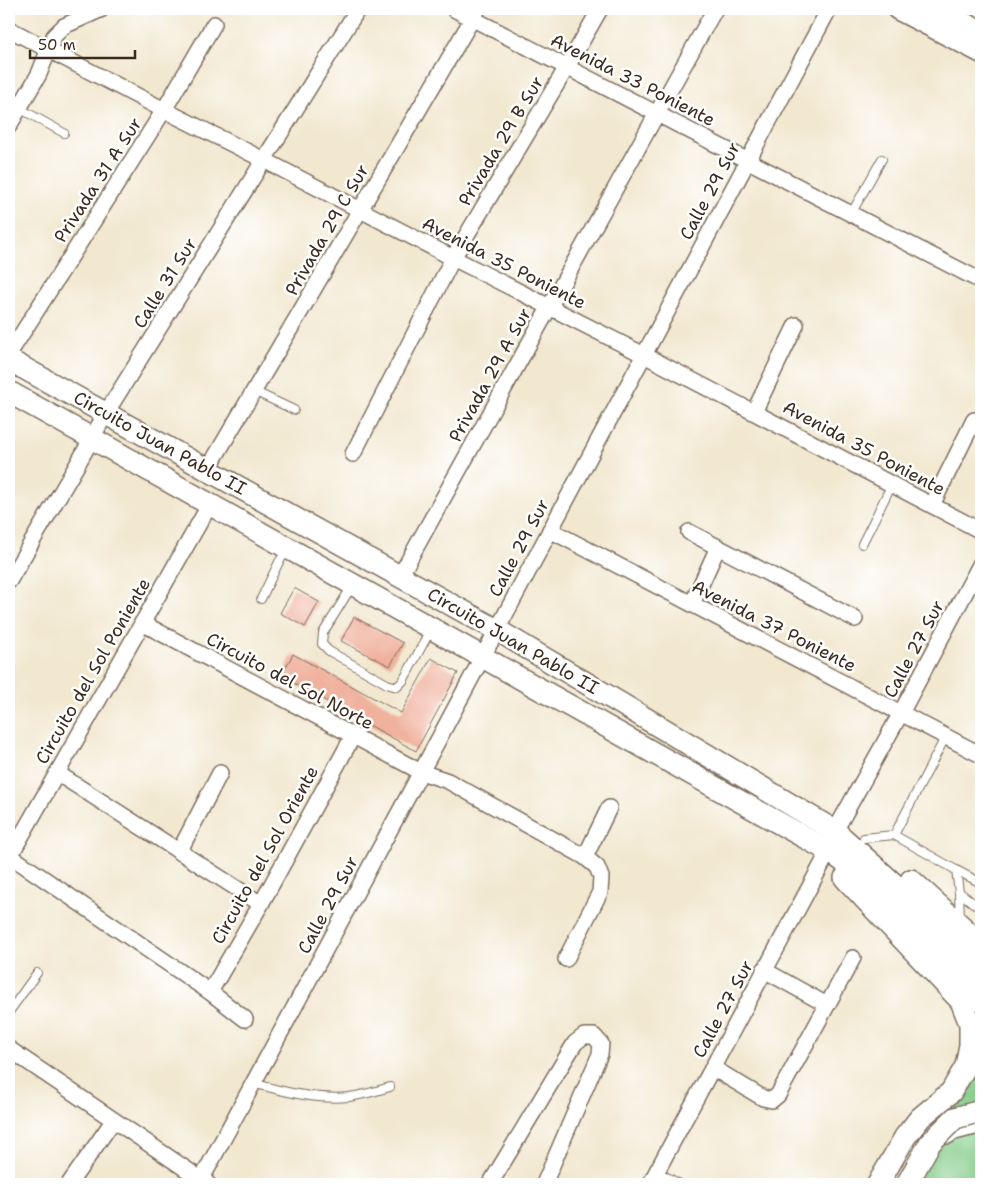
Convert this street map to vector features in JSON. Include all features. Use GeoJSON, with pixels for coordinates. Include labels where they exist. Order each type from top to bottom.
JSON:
{"type":"FeatureCollection","features":[{"type":"Feature","properties":{"kind":"main road"},"geometry":{"type":"LineString","coordinates":[[898,9],[981,52]]}},
{"type":"Feature","properties":{"kind":"main road"},"geometry":{"type":"LineString","coordinates":[[936,9],[981,32]]}},
{"type":"Feature","properties":{"kind":"main road","name":"Circuito Juan Pablo II"},"geometry":{"type":"LineString","coordinates":[[9,360],[497,630],[835,831],[903,892],[971,958],[981,972]]}},
{"type":"Feature","properties":{"kind":"main road","name":"Circuito Juan Pablo II"},"geometry":{"type":"LineString","coordinates":[[9,392],[829,851],[854,869],[895,907],[958,971],[981,1001]]}},
{"type":"Feature","properties":{"kind":"main road"},"geometry":{"type":"LineString","coordinates":[[835,831],[851,833],[864,838],[981,944]]}},
{"type":"Feature","properties":{"kind":"main road"},"geometry":{"type":"LineString","coordinates":[[829,851],[842,876],[961,1001],[970,1024],[970,1045],[966,1066],[950,1092],[920,1118],[905,1137],[878,1184]]}},
{"type":"Feature","properties":{"kind":"main road"},"geometry":{"type":"LineString","coordinates":[[906,1184],[930,1143],[954,1118],[981,1111]]}},
{"type":"Feature","properties":{"kind":"main road"},"geometry":{"type":"LineString","coordinates":[[906,1184],[921,1155],[950,1130],[981,1124]]}},
{"type":"Feature","properties":{"kind":"street"},"geometry":{"type":"LineString","coordinates":[[9,126],[39,74],[54,36],[64,26],[102,9]]}},
{"type":"Feature","properties":{"kind":"street","name":"Calle 31 Sur"},"geometry":{"type":"LineString","coordinates":[[9,581],[106,413],[358,9]]}},
{"type":"Feature","properties":{"kind":"street","name":"Avenida 33 Poniente"},"geometry":{"type":"LineString","coordinates":[[454,9],[476,14],[567,67],[981,281]]}},
{"type":"Feature","properties":{"kind":"street","name":"Privada 29 B Sur"},"geometry":{"type":"LineString","coordinates":[[353,454],[453,258],[600,9]]}},
{"type":"Feature","properties":{"kind":"street","name":"Privada 29 A Sur"},"geometry":{"type":"LineString","coordinates":[[400,576],[715,9]]}},
{"type":"Feature","properties":{"kind":"street","name":"Calle 29 Sur"},"geometry":{"type":"LineString","coordinates":[[203,1183],[254,1083],[829,9]]}},
{"type":"Feature","properties":{"kind":"street","name":"Privada 29 C Sur"},"geometry":{"type":"LineString","coordinates":[[208,470],[476,14]]}},
{"type":"Feature","properties":{"kind":"street","name":"Privada 31 A Sur"},"geometry":{"type":"LineString","coordinates":[[9,354],[164,110],[214,24]]}},
{"type":"Feature","properties":{"kind":"street","name":"Avenida 35 Poniente"},"geometry":{"type":"LineString","coordinates":[[9,29],[644,355],[981,531]]}},
{"type":"Feature","properties":{"kind":"street"},"geometry":{"type":"LineString","coordinates":[[754,412],[796,325]]}},
{"type":"Feature","properties":{"kind":"street"},"geometry":{"type":"LineString","coordinates":[[932,505],[974,420]]}},
{"type":"Feature","properties":{"kind":"street","name":"Circuito del Sol Poniente"},"geometry":{"type":"LineString","coordinates":[[9,855],[210,504]]}},
{"type":"Feature","properties":{"kind":"street","name":"Avenida 37 Poniente"},"geometry":{"type":"LineString","coordinates":[[550,530],[981,755]]}},
{"type":"Feature","properties":{"kind":"street"},"geometry":{"type":"LineString","coordinates":[[688,532],[854,618]]}},
{"type":"Feature","properties":{"kind":"street"},"geometry":{"type":"LineString","coordinates":[[692,604],[718,548]]}},
{"type":"Feature","properties":{"kind":"street","name":"Calle 27 Sur"},"geometry":{"type":"LineString","coordinates":[[835,831],[902,713],[981,563]]}},
{"type":"Feature","properties":{"kind":"street","name":"Circuito del Sol Norte"},"geometry":{"type":"LineString","coordinates":[[142,623],[421,772],[448,781],[597,866],[601,877],[600,892],[566,959]]}},
{"type":"Feature","properties":{"kind":"street","name":"Circuito del Sol Oriente"},"geometry":{"type":"LineString","coordinates":[[210,992],[261,904],[353,736]]}},
{"type":"Feature","properties":{"kind":"street"},"geometry":{"type":"LineString","coordinates":[[57,773],[261,904]]}},
{"type":"Feature","properties":{"kind":"street"},"geometry":{"type":"LineString","coordinates":[[180,852],[220,774]]}},
{"type":"Feature","properties":{"kind":"street"},"geometry":{"type":"LineString","coordinates":[[585,858],[609,808]]}},
{"type":"Feature","properties":{"kind":"street","name":"Calle 27 Sur"},"geometry":{"type":"LineString","coordinates":[[653,1178],[829,851]]}},
{"type":"Feature","properties":{"kind":"street"},"geometry":{"type":"LineString","coordinates":[[9,855],[210,992],[245,1019]]}},
{"type":"Feature","properties":{"kind":"street"},"geometry":{"type":"LineString","coordinates":[[713,1068],[763,1098],[772,1100],[778,1095],[853,958]]}},
{"type":"Feature","properties":{"kind":"street"},"geometry":{"type":"LineString","coordinates":[[764,970],[828,1004]]}},
{"type":"Feature","properties":{"kind":"street"},"geometry":{"type":"LineString","coordinates":[[490,1184],[575,1043],[584,1036],[594,1036],[601,1044],[600,1054],[544,1184]]}},
{"type":"Feature","properties":{"kind":"street"},"geometry":{"type":"LineString","coordinates":[[9,1050],[203,1183]]}},
{"type":"Feature","properties":{"kind":"street"},"geometry":{"type":"LineString","coordinates":[[69,1184],[113,1121]]}},
{"type":"Feature","properties":{"kind":"lane"},"geometry":{"type":"LineString","coordinates":[[19,108],[64,133]]}},
{"type":"Feature","properties":{"kind":"lane"},"geometry":{"type":"LineString","coordinates":[[851,214],[882,159]]}},
{"type":"Feature","properties":{"kind":"lane"},"geometry":{"type":"LineString","coordinates":[[254,390],[294,410]]}},
{"type":"Feature","properties":{"kind":"lane"},"geometry":{"type":"LineString","coordinates":[[862,544],[892,484]]}},
{"type":"Feature","properties":{"kind":"lane"},"geometry":{"type":"LineString","coordinates":[[261,599],[288,548]]}},
{"type":"Feature","properties":{"kind":"lane"},"geometry":{"type":"LineString","coordinates":[[353,584],[323,633],[322,644],[329,651],[387,684],[397,687],[403,681],[431,628]]}},
{"type":"Feature","properties":{"kind":"lane"},"geometry":{"type":"LineString","coordinates":[[894,835],[946,736]]}},
{"type":"Feature","properties":{"kind":"lane"},"geometry":{"type":"LineString","coordinates":[[864,838],[894,835],[981,883]]}},
{"type":"Feature","properties":{"kind":"lane"},"geometry":{"type":"LineString","coordinates":[[956,870],[960,924]]}},
{"type":"Feature","properties":{"kind":"lane"},"geometry":{"type":"LineString","coordinates":[[959,892],[981,909]]}},
{"type":"Feature","properties":{"kind":"lane"},"geometry":{"type":"LineString","coordinates":[[9,1012],[37,974]]}},
{"type":"Feature","properties":{"kind":"lane"},"geometry":{"type":"LineString","coordinates":[[254,1083],[313,1097],[349,1097],[390,1087]]}},
{"type":"Feature","properties":{"kind":"lane"},"geometry":{"type":"LineString","coordinates":[[653,1178],[680,1184]]}},
{"type":"Feature","properties":{"kind":"green space"},"geometry":{"type":"Polygon","coordinates":[[[981,1071],[981,1184],[901,1184],[934,1125],[970,1091],[981,1071]]]}},
{"type":"Feature","properties":{"kind":"building"},"geometry":{"type":"Polygon","coordinates":[[[294,588],[319,602],[305,627],[280,613],[294,588]]]}},
{"type":"Feature","properties":{"kind":"building"},"geometry":{"type":"Polygon","coordinates":[[[354,617],[403,643],[390,666],[341,641],[354,617]]]}},
{"type":"Feature","properties":{"kind":"building"},"geometry":{"type":"Polygon","coordinates":[[[293,654],[401,713],[431,658],[458,673],[416,751],[281,676],[293,654]]]}}]}
